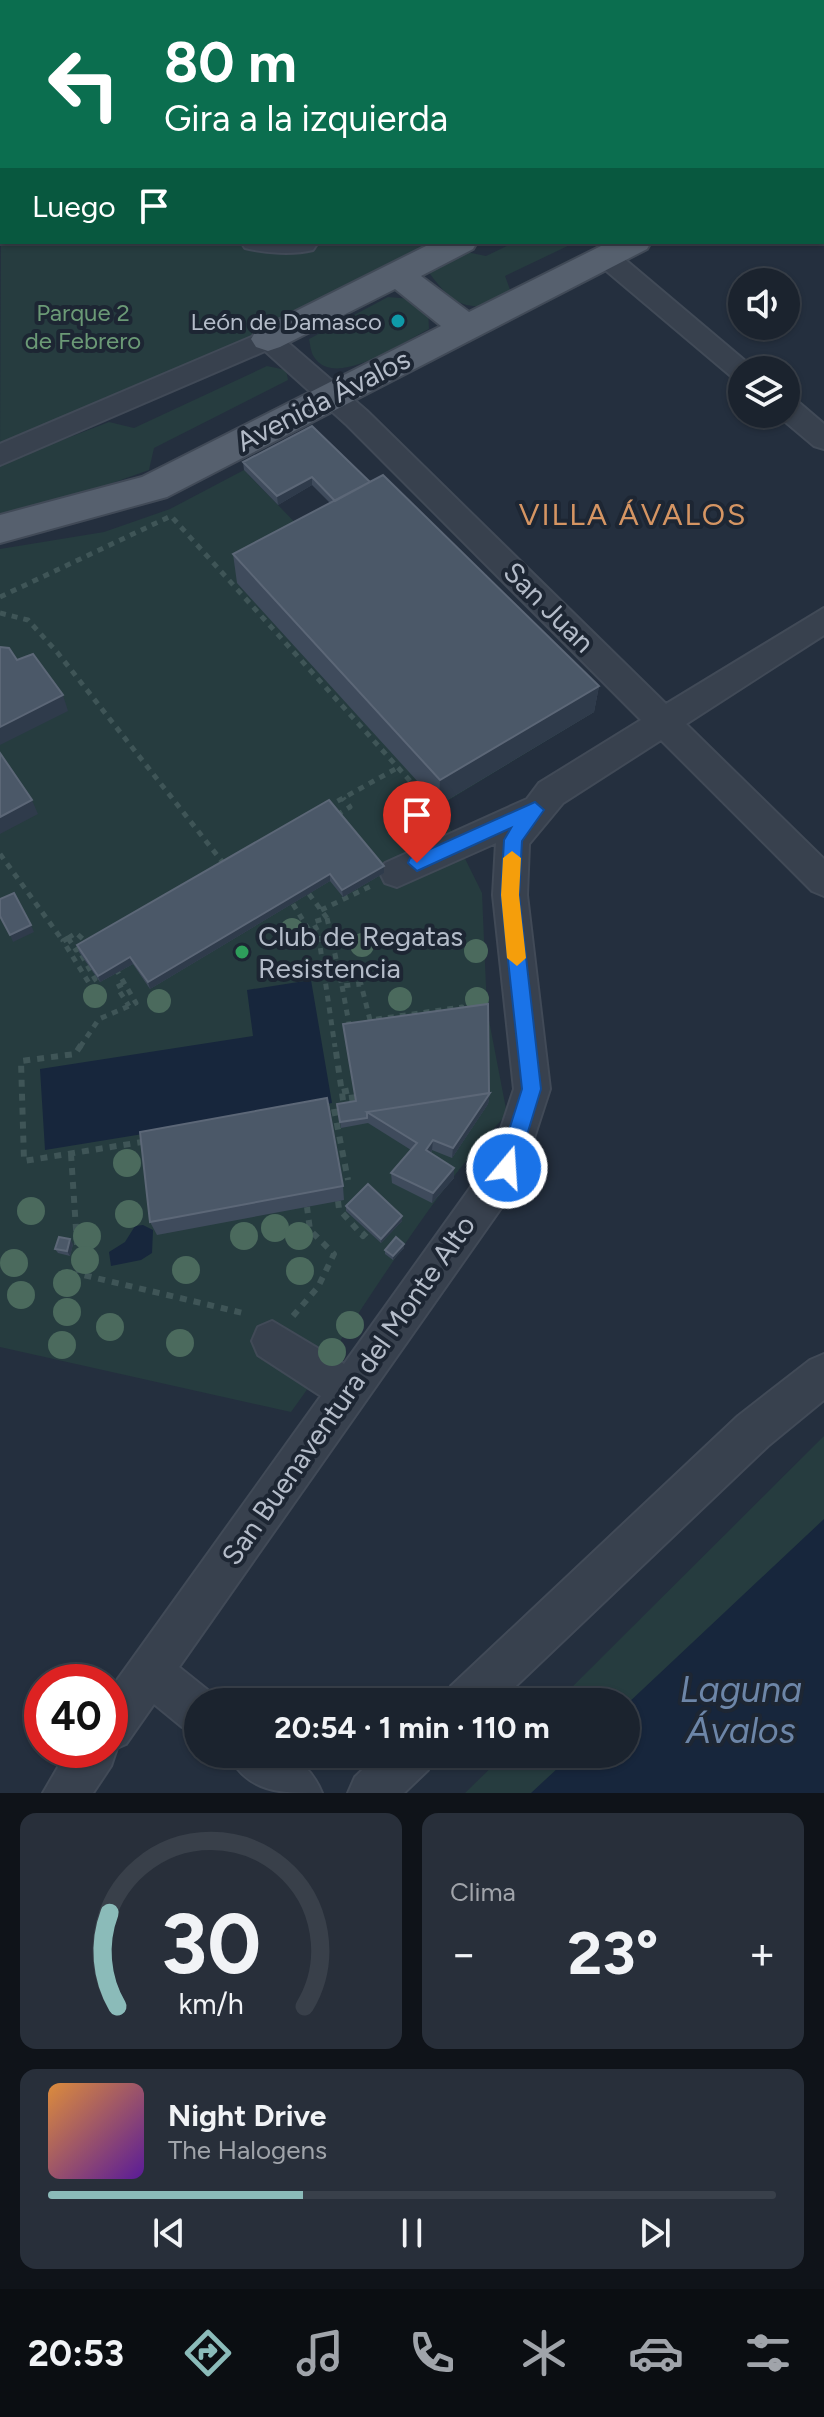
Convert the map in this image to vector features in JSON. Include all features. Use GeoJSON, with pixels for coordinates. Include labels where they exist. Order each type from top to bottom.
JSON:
{"type":"FeatureCollection","features":[{"type":"Feature","properties":{"kind":"main road"},"geometry":{"type":"LineString","coordinates":[[268,339],[355,285],[396,273],[457,244]]}},
{"type":"Feature","properties":{"kind":"main road","name":"Avenida Ávalos"},"geometry":{"type":"LineString","coordinates":[[0,529],[32,523],[154,487],[620,250]]}},
{"type":"Feature","properties":{"kind":"main road"},"geometry":{"type":"LineString","coordinates":[[396,273],[466,328]]}},
{"type":"Feature","properties":{"kind":"street"},"geometry":{"type":"LineString","coordinates":[[620,250],[728,356]]}},
{"type":"Feature","properties":{"kind":"street"},"geometry":{"type":"LineString","coordinates":[[0,455],[268,339]]}},
{"type":"Feature","properties":{"kind":"street","name":"San Juan"},"geometry":{"type":"LineString","coordinates":[[268,339],[328,396],[357,418],[824,881]]}},
{"type":"Feature","properties":{"kind":"street"},"geometry":{"type":"LineString","coordinates":[[800,419],[824,439]]}},
{"type":"Feature","properties":{"kind":"street","name":"San Buenaventura del Monte Alto"},"geometry":{"type":"LineString","coordinates":[[128,1702],[507,1168],[532,1089],[510,895],[513,840],[551,793],[824,620]]}},
{"type":"Feature","properties":{"kind":"street"},"geometry":{"type":"LineString","coordinates":[[397,873],[535,810]]}},
{"type":"Feature","properties":{"kind":"street"},"geometry":{"type":"LineString","coordinates":[[280,1332],[349,1390]]}},
{"type":"Feature","properties":{"kind":"street"},"geometry":{"type":"LineString","coordinates":[[482,1688],[753,1431],[824,1374]]}},
{"type":"Feature","properties":{"kind":"street"},"geometry":{"type":"LineString","coordinates":[[149,1671],[184,1700]]}},
{"type":"Feature","properties":{"kind":"street"},"geometry":{"type":"LineString","coordinates":[[66,1793],[83,1768]]}},
{"type":"Feature","properties":{"kind":"street"},"geometry":{"type":"LineString","coordinates":[[268,1768],[299,1793]]}},
{"type":"Feature","properties":{"kind":"street"},"geometry":{"type":"LineString","coordinates":[[371,1793],[397,1768]]}},
{"type":"Feature","properties":{"kind":"path"},"geometry":{"type":"LineString","coordinates":[[0,597],[171,516],[401,766],[411,782]]}},
{"type":"Feature","properties":{"kind":"path"},"geometry":{"type":"LineString","coordinates":[[0,613],[28,620],[57,652],[223,865],[234,859]]}},
{"type":"Feature","properties":{"kind":"path"},"geometry":{"type":"LineString","coordinates":[[317,812],[401,766]]}},
{"type":"Feature","properties":{"kind":"path"},"geometry":{"type":"LineString","coordinates":[[336,815],[350,807],[343,798]]}},
{"type":"Feature","properties":{"kind":"path"},"geometry":{"type":"LineString","coordinates":[[0,854],[65,939],[76,950],[93,938],[83,943],[76,933],[65,939]]}},
{"type":"Feature","properties":{"kind":"path"},"geometry":{"type":"LineString","coordinates":[[321,910],[397,873]]}},
{"type":"Feature","properties":{"kind":"path"},"geometry":{"type":"LineString","coordinates":[[309,894],[327,918],[351,1029]]}},
{"type":"Feature","properties":{"kind":"path"},"geometry":{"type":"LineString","coordinates":[[293,904],[312,935],[318,932]]}},
{"type":"Feature","properties":{"kind":"path"},"geometry":{"type":"LineString","coordinates":[[319,1111],[344,1107],[318,932],[313,922],[327,918]]}},
{"type":"Feature","properties":{"kind":"path"},"geometry":{"type":"LineString","coordinates":[[65,939],[89,983],[95,979],[81,954]]}},
{"type":"Feature","properties":{"kind":"path"},"geometry":{"type":"LineString","coordinates":[[113,965],[136,1003],[99,1019],[75,1054],[21,1061],[24,1161],[164,1138]]}},
{"type":"Feature","properties":{"kind":"path"},"geometry":{"type":"LineString","coordinates":[[125,983],[118,990],[129,1006]]}},
{"type":"Feature","properties":{"kind":"path"},"geometry":{"type":"LineString","coordinates":[[342,986],[361,984],[370,1020],[462,1007],[462,1012]]}},
{"type":"Feature","properties":{"kind":"path"},"geometry":{"type":"LineString","coordinates":[[342,1092],[351,1090],[353,1107]]}},
{"type":"Feature","properties":{"kind":"path"},"geometry":{"type":"LineString","coordinates":[[334,1109],[348,1180]]}},
{"type":"Feature","properties":{"kind":"path"},"geometry":{"type":"LineString","coordinates":[[71,1154],[79,1274],[280,1332],[318,1287],[334,1254],[310,1230],[307,1207]]}},
{"type":"Feature","properties":{"kind":"path"},"geometry":{"type":"LineString","coordinates":[[338,1201],[339,1209],[363,1236],[368,1231]]}},
{"type":"Feature","properties":{"kind":"green space","name":"Parque 2 de Febrero"},"geometry":{"type":"Polygon","coordinates":[[[1,244],[442,244],[23,445],[0,452],[1,244]]]}},
{"type":"Feature","properties":{"kind":"green space"},"geometry":{"type":"Polygon","coordinates":[[[511,244],[572,244],[505,276],[512,295],[486,305],[475,306],[455,300],[428,271],[462,251],[486,256],[511,244]]]}},
{"type":"Feature","properties":{"kind":"green space"},"geometry":{"type":"Polygon","coordinates":[[[388,297],[412,299],[428,310],[429,329],[353,366],[324,366],[314,357],[309,339],[388,297]]]}},
{"type":"Feature","properties":{"kind":"green space"},"geometry":{"type":"Polygon","coordinates":[[[267,366],[286,370],[288,380],[154,448],[149,470],[62,501],[0,516],[0,464],[109,422],[134,428],[267,366]]]}},
{"type":"Feature","properties":{"kind":"green space","name":"Club de Regatas Resistencia"},"geometry":{"type":"Polygon","coordinates":[[[244,470],[313,541],[384,504],[594,712],[439,806],[482,893],[487,1010],[507,1114],[421,1221],[291,1412],[0,1347],[0,549],[104,532],[170,509],[244,470]]]}},
{"type":"Feature","properties":{"kind":"green space","name":"Laguna Ávalos"},"geometry":{"type":"Polygon","coordinates":[[[824,1436],[824,1793],[465,1793],[491,1768],[640,1768],[640,1688],[571,1688],[824,1436]]]}},
{"type":"Feature","properties":{"kind":"water"},"geometry":{"type":"Polygon","coordinates":[[[311,980],[332,1103],[45,1150],[40,1069],[253,1036],[247,990],[311,980]]]}},
{"type":"Feature","properties":{"kind":"water"},"geometry":{"type":"Polygon","coordinates":[[[143,1225],[153,1230],[152,1253],[141,1260],[111,1266],[109,1252],[125,1242],[135,1226],[143,1225]]]}},
{"type":"Feature","properties":{"kind":"water","name":"Laguna Ávalos"},"geometry":{"type":"Polygon","coordinates":[[[824,1519],[824,1793],[531,1793],[558,1768],[640,1768],[640,1692],[824,1519]]]}},
{"type":"Feature","properties":{"kind":"building"},"geometry":{"type":"Polygon","coordinates":[[[312,426],[370,482],[335,501],[312,477],[277,496],[243,462],[312,426]]]}},
{"type":"Feature","properties":{"kind":"building"},"geometry":{"type":"Polygon","coordinates":[[[383,475],[599,686],[440,780],[233,554],[383,475]]]}},
{"type":"Feature","properties":{"kind":"building"},"geometry":{"type":"Polygon","coordinates":[[[0,647],[9,648],[17,660],[33,654],[63,695],[0,727],[0,647]]]}},
{"type":"Feature","properties":{"kind":"building"},"geometry":{"type":"Polygon","coordinates":[[[0,753],[32,800],[0,817],[0,753]]]}},
{"type":"Feature","properties":{"kind":"building"},"geometry":{"type":"Polygon","coordinates":[[[329,800],[384,866],[342,890],[330,874],[148,982],[130,957],[98,976],[77,945],[329,800]]]}},
{"type":"Feature","properties":{"kind":"building"},"geometry":{"type":"Polygon","coordinates":[[[14,893],[31,925],[10,935],[0,916],[0,899],[14,893]]]}},
{"type":"Feature","properties":{"kind":"building"},"geometry":{"type":"Polygon","coordinates":[[[488,1004],[489,1093],[367,1112],[367,1118],[340,1122],[337,1104],[356,1101],[343,1024],[488,1004]]]}},
{"type":"Feature","properties":{"kind":"building"},"geometry":{"type":"Polygon","coordinates":[[[490,1093],[453,1148],[433,1140],[426,1150],[454,1168],[433,1193],[391,1173],[417,1143],[367,1112],[490,1093]]]}},
{"type":"Feature","properties":{"kind":"building"},"geometry":{"type":"Polygon","coordinates":[[[327,1098],[343,1186],[150,1222],[140,1132],[327,1098]]]}},
{"type":"Feature","properties":{"kind":"building"},"geometry":{"type":"Polygon","coordinates":[[[368,1184],[402,1216],[381,1239],[346,1206],[368,1184]]]}},
{"type":"Feature","properties":{"kind":"building"},"geometry":{"type":"Polygon","coordinates":[[[59,1237],[70,1239],[67,1251],[55,1249],[59,1237]]]}},
{"type":"Feature","properties":{"kind":"building"},"geometry":{"type":"Polygon","coordinates":[[[396,1237],[404,1244],[393,1256],[385,1250],[396,1237]]]}},
{"type":"Feature","properties":{"kind":"slow traffic"},"geometry":{"type":"LineString","coordinates":[[512,858],[510,895],[517,958]]}},
{"type":"Feature","properties":{"kind":"place","name":"León de Damasco"},"geometry":{"type":"Point","coordinates":[398,321]}},
{"type":"Feature","properties":{"kind":"place","name":"Club de Regatas Resistencia"},"geometry":{"type":"Point","coordinates":[242,952]}},
{"type":"Feature","properties":{"kind":"district","name":"VILLA ÁVALOS"},"geometry":{"type":"Point","coordinates":[633,514]}},
{"type":"Feature","properties":{"kind":"route"},"geometry":{"type":"LineString","coordinates":[[417,863],[535,810],[513,840],[510,895],[532,1089],[507,1168]]}}]}
